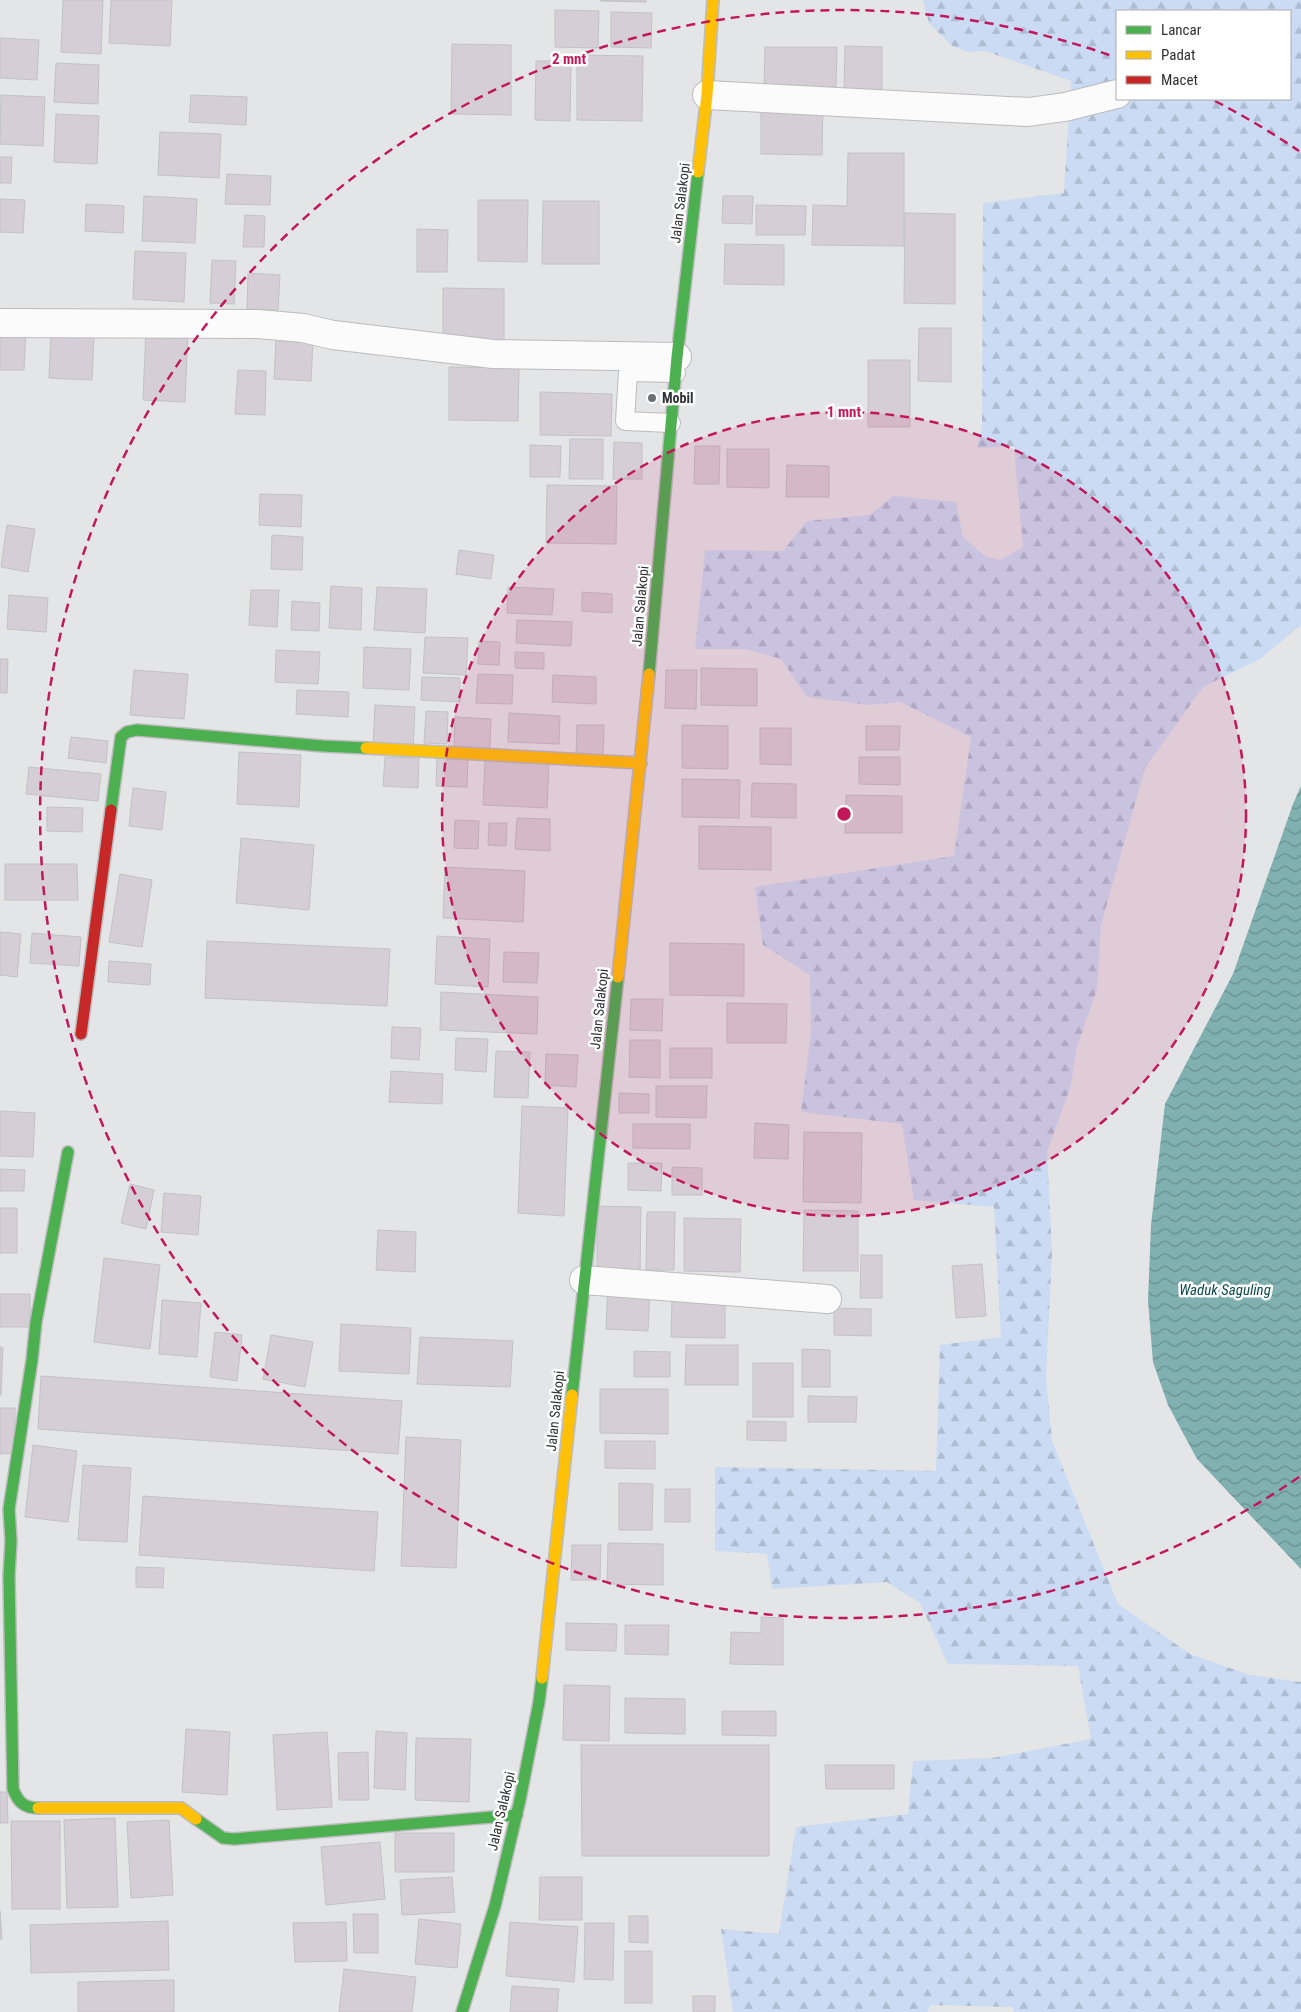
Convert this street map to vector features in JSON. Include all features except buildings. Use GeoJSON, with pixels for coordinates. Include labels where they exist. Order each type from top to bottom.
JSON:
{"type":"FeatureCollection","features":[{"type":"Feature","properties":{"kind":"street","name":"Jalan Salakopi"},"geometry":{"type":"LineString","coordinates":[[462,2012],[495,1906],[517,1815],[539,1702],[641,763],[676,365],[707,95],[713,0]]}},
{"type":"Feature","properties":{"kind":"street"},"geometry":{"type":"LineString","coordinates":[[707,95],[1028,112],[1065,107],[1116,94]]}},
{"type":"Feature","properties":{"kind":"street"},"geometry":{"type":"LineString","coordinates":[[0,324],[258,324],[303,328],[333,335],[493,354],[676,365]]}},
{"type":"Feature","properties":{"kind":"street"},"geometry":{"type":"LineString","coordinates":[[81,1034],[121,737],[126,732],[136,730],[360,749],[500,754],[641,763]]}},
{"type":"Feature","properties":{"kind":"street"},"geometry":{"type":"LineString","coordinates":[[68,1152],[4,1509],[11,1541],[9,1576],[13,1789],[16,1798],[28,1808],[181,1808],[220,1835],[234,1839],[517,1815]]}},
{"type":"Feature","properties":{"kind":"street"},"geometry":{"type":"LineString","coordinates":[[584,1280],[827,1299]]}},
{"type":"Feature","properties":{"kind":"lane"},"geometry":{"type":"LineString","coordinates":[[671,423],[625,421],[628,372],[676,365]]}},
{"type":"Feature","properties":{"kind":"green space"},"geometry":{"type":"Polygon","coordinates":[[[923,0],[1301,0],[1301,625],[1260,659],[1203,687],[1145,768],[1101,925],[1097,989],[1076,1050],[1071,1085],[1047,1152],[1052,1252],[1046,1377],[1052,1441],[1118,1604],[1190,1654],[1250,1675],[1301,1682],[1301,2012],[1014,2012],[1013,2007],[931,2005],[927,2012],[733,2012],[721,1929],[779,1934],[796,1827],[908,1814],[913,1761],[992,1758],[1091,1739],[1078,1666],[948,1664],[920,1603],[887,1582],[772,1589],[767,1554],[715,1551],[715,1467],[936,1471],[940,1345],[1001,1337],[994,1207],[914,1200],[902,1124],[801,1112],[811,1032],[810,975],[763,945],[755,887],[954,856],[971,737],[900,702],[869,705],[807,697],[781,659],[745,649],[695,649],[705,550],[783,551],[807,521],[870,515],[893,496],[956,502],[963,537],[986,557],[1001,560],[1023,547],[1014,446],[977,448],[982,426],[983,203],[1064,193],[1071,81],[985,51],[968,52],[952,46],[929,23],[923,0]]]}},
{"type":"Feature","properties":{"kind":"water","name":"Waduk Saguling"},"geometry":{"type":"Polygon","coordinates":[[[1301,786],[1301,1569],[1197,1459],[1168,1405],[1153,1362],[1148,1301],[1151,1225],[1165,1104],[1233,974],[1301,786]]]}},
{"type":"Feature","properties":{"kind":"traffic: fast"},"geometry":{"type":"LineString","coordinates":[[649,674],[677,357],[698,172]]}},
{"type":"Feature","properties":{"kind":"traffic: fast"},"geometry":{"type":"LineString","coordinates":[[111,810],[121,737],[127,732],[137,730],[366,748]]}},
{"type":"Feature","properties":{"kind":"traffic: fast"},"geometry":{"type":"LineString","coordinates":[[572,1395],[618,977]]}},
{"type":"Feature","properties":{"kind":"traffic: fast"},"geometry":{"type":"LineString","coordinates":[[38,1808],[29,1807],[22,1803],[13,1789],[9,1576],[11,1541],[9,1509],[36,1322],[68,1152]]}},
{"type":"Feature","properties":{"kind":"traffic: fast"},"geometry":{"type":"LineString","coordinates":[[462,2012],[495,1906],[520,1800],[542,1678]]}},
{"type":"Feature","properties":{"kind":"traffic: fast"},"geometry":{"type":"LineString","coordinates":[[196,1819],[223,1838],[234,1839],[517,1815]]}},
{"type":"Feature","properties":{"kind":"traffic: slow"},"geometry":{"type":"LineString","coordinates":[[698,172],[707,95],[713,0]]}},
{"type":"Feature","properties":{"kind":"traffic: slow"},"geometry":{"type":"LineString","coordinates":[[618,977],[649,674]]}},
{"type":"Feature","properties":{"kind":"traffic: slow"},"geometry":{"type":"LineString","coordinates":[[366,748],[641,763]]}},
{"type":"Feature","properties":{"kind":"traffic: slow"},"geometry":{"type":"LineString","coordinates":[[542,1678],[572,1395]]}},
{"type":"Feature","properties":{"kind":"traffic: slow"},"geometry":{"type":"LineString","coordinates":[[38,1808],[181,1808],[196,1819]]}},
{"type":"Feature","properties":{"kind":"traffic: jam"},"geometry":{"type":"LineString","coordinates":[[81,1034],[111,810]]}},
{"type":"Feature","properties":{"kind":"place","name":"Mobil"},"geometry":{"type":"Point","coordinates":[652,398]}}]}
